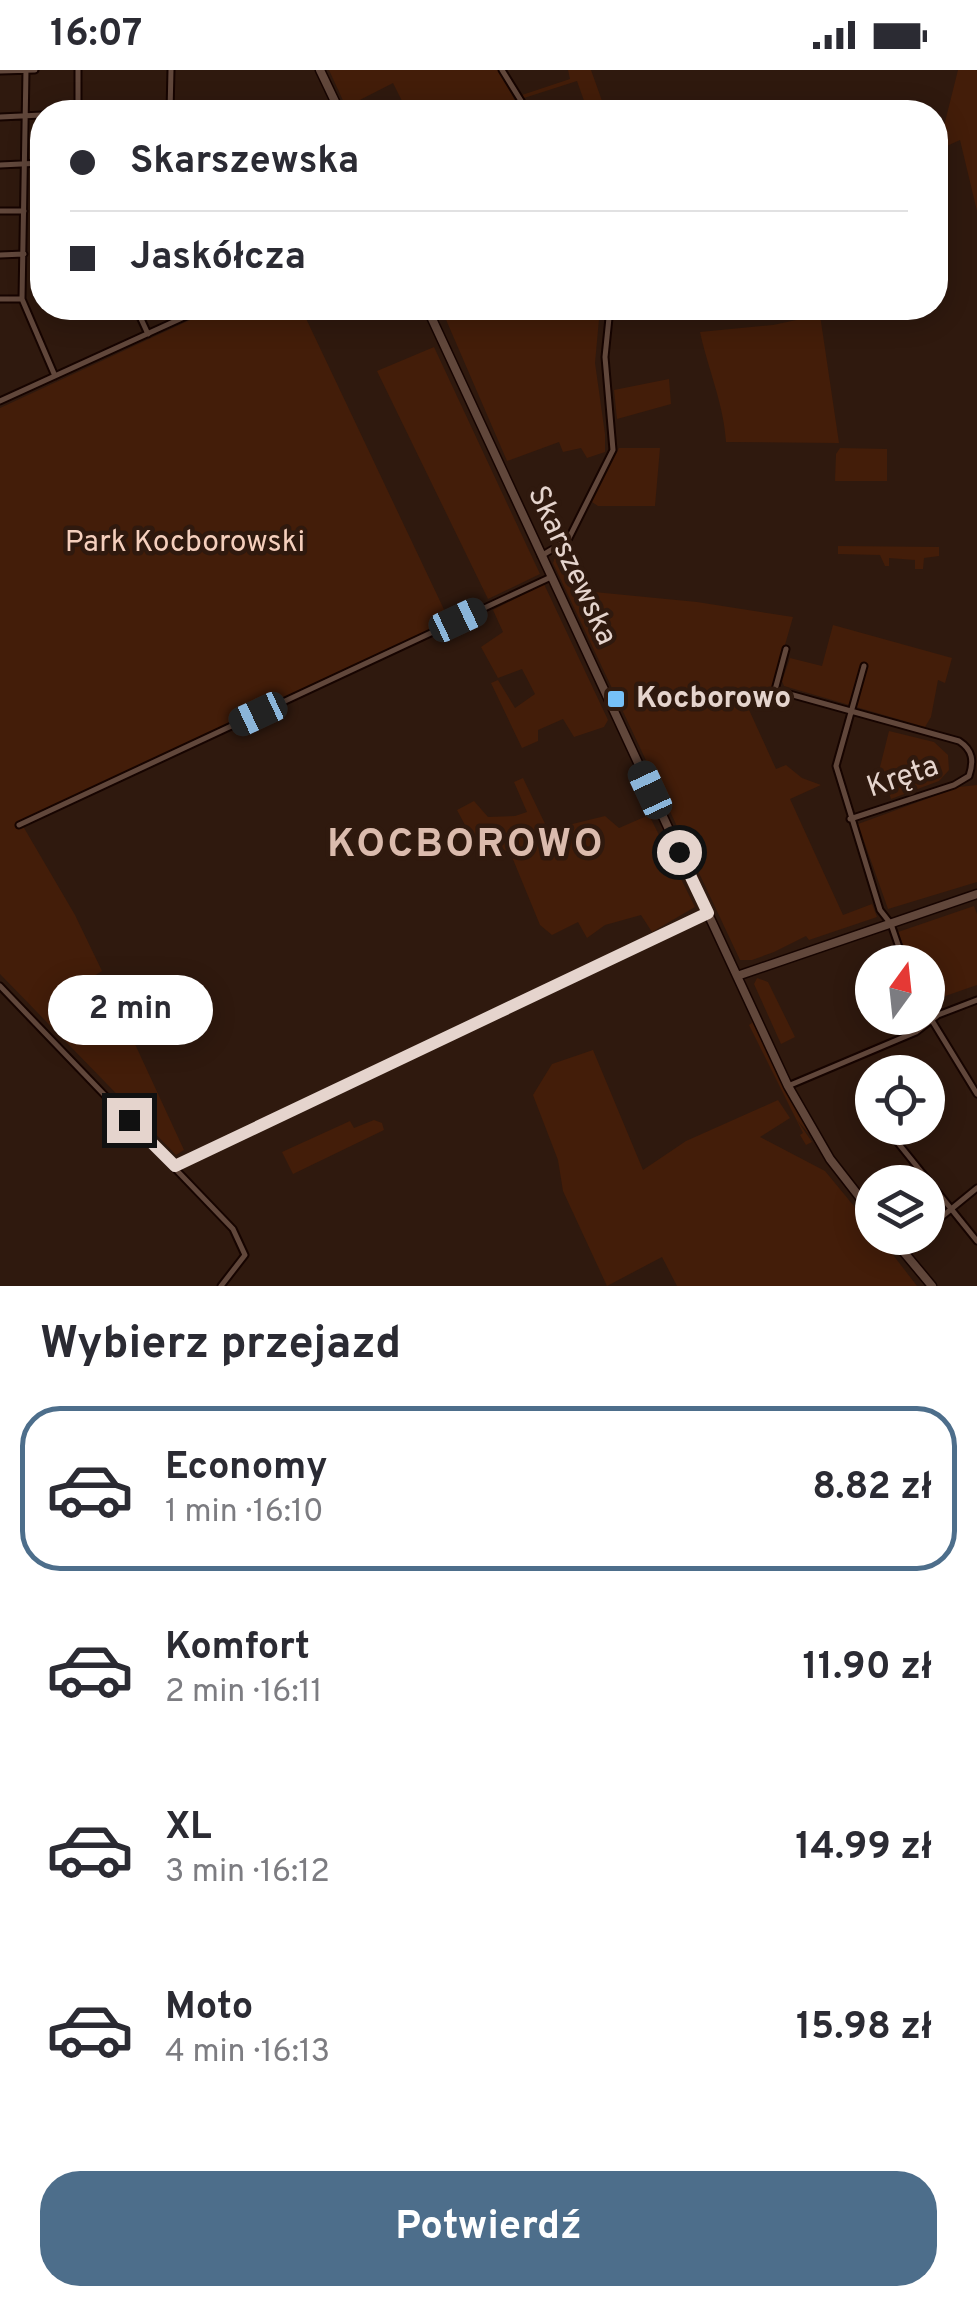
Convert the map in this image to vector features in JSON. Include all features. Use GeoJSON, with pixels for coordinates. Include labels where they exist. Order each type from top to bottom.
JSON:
{"type":"FeatureCollection","features":[{"type":"Feature","properties":{"kind":"main road"},"geometry":{"type":"LineString","coordinates":[[320,70],[334,100]]}},
{"type":"Feature","properties":{"kind":"main road","name":"Skarszewska"},"geometry":{"type":"LineString","coordinates":[[433,320],[788,1086],[830,1159],[855,1191]]}},
{"type":"Feature","properties":{"kind":"main road"},"geometry":{"type":"LineString","coordinates":[[737,976],[977,894]]}},
{"type":"Feature","properties":{"kind":"main road"},"geometry":{"type":"LineString","coordinates":[[907,1255],[932,1286]]}},
{"type":"Feature","properties":{"kind":"street"},"geometry":{"type":"LineString","coordinates":[[26,70],[22,299],[30,318]]}},
{"type":"Feature","properties":{"kind":"street"},"geometry":{"type":"LineString","coordinates":[[0,71],[35,70]]}},
{"type":"Feature","properties":{"kind":"street"},"geometry":{"type":"LineString","coordinates":[[78,70],[78,100]]}},
{"type":"Feature","properties":{"kind":"street"},"geometry":{"type":"LineString","coordinates":[[170,100],[171,70]]}},
{"type":"Feature","properties":{"kind":"street"},"geometry":{"type":"LineString","coordinates":[[502,70],[521,100]]}},
{"type":"Feature","properties":{"kind":"street"},"geometry":{"type":"LineString","coordinates":[[0,116],[30,116]]}},
{"type":"Feature","properties":{"kind":"street"},"geometry":{"type":"LineString","coordinates":[[0,165],[30,164]]}},
{"type":"Feature","properties":{"kind":"street"},"geometry":{"type":"LineString","coordinates":[[0,211],[24,211]]}},
{"type":"Feature","properties":{"kind":"street"},"geometry":{"type":"LineString","coordinates":[[0,255],[24,254]]}},
{"type":"Feature","properties":{"kind":"street"},"geometry":{"type":"LineString","coordinates":[[0,299],[22,299]]}},
{"type":"Feature","properties":{"kind":"street"},"geometry":{"type":"LineString","coordinates":[[31,320],[55,376]]}},
{"type":"Feature","properties":{"kind":"street"},"geometry":{"type":"LineString","coordinates":[[142,320],[148,334]]}},
{"type":"Feature","properties":{"kind":"street"},"geometry":{"type":"LineString","coordinates":[[0,401],[175,320]]}},
{"type":"Feature","properties":{"kind":"street"},"geometry":{"type":"LineString","coordinates":[[541,556],[568,540],[614,443],[605,357],[609,320]]}},
{"type":"Feature","properties":{"kind":"street"},"geometry":{"type":"LineString","coordinates":[[19,825],[551,576]]}},
{"type":"Feature","properties":{"kind":"street","name":"Kręta"},"geometry":{"type":"LineString","coordinates":[[786,648],[775,690],[959,741],[968,746],[972,756],[973,777],[850,819]]}},
{"type":"Feature","properties":{"kind":"street","name":"Kręta"},"geometry":{"type":"LineString","coordinates":[[864,666],[836,766],[880,910],[898,945]]}},
{"type":"Feature","properties":{"kind":"street"},"geometry":{"type":"LineString","coordinates":[[175,1166],[708,913]]}},
{"type":"Feature","properties":{"kind":"street"},"geometry":{"type":"LineString","coordinates":[[0,986],[233,1229],[244,1248],[244,1258],[221,1286]]}},
{"type":"Feature","properties":{"kind":"street"},"geometry":{"type":"LineString","coordinates":[[945,1011],[977,1000]]}},
{"type":"Feature","properties":{"kind":"street"},"geometry":{"type":"LineString","coordinates":[[788,1086],[909,1035]]}},
{"type":"Feature","properties":{"kind":"street"},"geometry":{"type":"LineString","coordinates":[[940,1035],[977,1094]]}},
{"type":"Feature","properties":{"kind":"street"},"geometry":{"type":"LineString","coordinates":[[900,1145],[977,1240]]}},
{"type":"Feature","properties":{"kind":"street"},"geometry":{"type":"LineString","coordinates":[[945,1214],[977,1188]]}},
{"type":"Feature","properties":{"kind":"green space"},"geometry":{"type":"Polygon","coordinates":[[[329,70],[499,70],[514,100],[402,100],[393,83],[360,100],[343,100],[329,70]]]}},
{"type":"Feature","properties":{"kind":"green space"},"geometry":{"type":"Polygon","coordinates":[[[568,70],[591,70],[602,100],[584,100],[577,81],[524,98],[522,95],[570,79],[568,70]]]}},
{"type":"Feature","properties":{"kind":"green space"},"geometry":{"type":"Polygon","coordinates":[[[958,70],[977,70],[977,211],[960,140],[948,145],[948,110],[958,70]]]}},
{"type":"Feature","properties":{"kind":"green space","name":"Park Kocborowski"},"geometry":{"type":"Polygon","coordinates":[[[190,320],[307,320],[449,620],[20,821],[75,915],[102,971],[94,976],[122,1016],[184,1150],[176,1155],[0,974],[0,408],[190,320]]]}},
{"type":"Feature","properties":{"kind":"green space"},"geometry":{"type":"Polygon","coordinates":[[[446,320],[599,320],[595,363],[605,452],[587,458],[581,448],[563,452],[559,442],[507,461],[446,320]]]}},
{"type":"Feature","properties":{"kind":"green space"},"geometry":{"type":"Polygon","coordinates":[[[821,320],[839,443],[726,442],[700,332],[821,320]]]}},
{"type":"Feature","properties":{"kind":"green space"},"geometry":{"type":"Polygon","coordinates":[[[434,347],[540,574],[488,599],[377,371],[434,347]]]}},
{"type":"Feature","properties":{"kind":"green space"},"geometry":{"type":"Polygon","coordinates":[[[669,379],[671,404],[617,419],[614,390],[669,379]]]}},
{"type":"Feature","properties":{"kind":"green space"},"geometry":{"type":"Polygon","coordinates":[[[619,448],[660,448],[655,506],[598,506],[592,502],[619,448]]]}},
{"type":"Feature","properties":{"kind":"green space"},"geometry":{"type":"Polygon","coordinates":[[[840,448],[887,449],[887,481],[835,481],[836,454],[840,448]]]}},
{"type":"Feature","properties":{"kind":"green space"},"geometry":{"type":"Polygon","coordinates":[[[838,546],[939,547],[939,556],[924,558],[923,569],[915,569],[915,560],[889,558],[889,566],[885,566],[880,555],[838,554],[838,546]]]}},
{"type":"Feature","properties":{"kind":"green space"},"geometry":{"type":"Polygon","coordinates":[[[561,549],[584,591],[697,602],[793,617],[772,690],[745,701],[776,769],[786,765],[802,778],[821,785],[790,799],[843,915],[872,904],[877,917],[809,940],[806,936],[752,960],[740,960],[553,563],[561,549]]]}},
{"type":"Feature","properties":{"kind":"green space"},"geometry":{"type":"Polygon","coordinates":[[[544,584],[608,720],[604,727],[574,737],[563,719],[538,730],[538,741],[522,748],[491,683],[498,680],[515,708],[535,694],[522,669],[498,678],[481,647],[503,632],[493,610],[544,584]]]}},
{"type":"Feature","properties":{"kind":"green space"},"geometry":{"type":"Polygon","coordinates":[[[833,625],[952,658],[945,683],[938,680],[931,717],[925,727],[784,686],[782,681],[790,658],[822,666],[833,625]]]}},
{"type":"Feature","properties":{"kind":"green space"},"geometry":{"type":"Polygon","coordinates":[[[889,731],[934,742],[948,755],[949,770],[939,781],[891,799],[880,767],[889,731]]]}},
{"type":"Feature","properties":{"kind":"green space"},"geometry":{"type":"Polygon","coordinates":[[[523,778],[548,830],[605,816],[619,828],[649,815],[695,907],[652,932],[641,915],[605,925],[587,938],[578,922],[552,935],[540,925],[510,852],[502,849],[483,859],[457,810],[474,801],[488,817],[527,812],[514,782],[523,778]]]}},
{"type":"Feature","properties":{"kind":"green space"},"geometry":{"type":"Polygon","coordinates":[[[977,785],[977,882],[888,909],[858,824],[959,787],[977,785]]]}},
{"type":"Feature","properties":{"kind":"green space"},"geometry":{"type":"Polygon","coordinates":[[[974,906],[977,985],[945,996],[945,945],[903,945],[898,932],[974,906]]]}},
{"type":"Feature","properties":{"kind":"green space"},"geometry":{"type":"Polygon","coordinates":[[[757,978],[768,982],[795,1037],[781,1044],[754,984],[757,978]]]}},
{"type":"Feature","properties":{"kind":"green space"},"geometry":{"type":"Polygon","coordinates":[[[750,1013],[809,1134],[797,1120],[825,1161],[812,1142],[806,1145],[800,1135],[803,1133],[749,1025],[750,1013]]]}},
{"type":"Feature","properties":{"kind":"green space"},"geometry":{"type":"Polygon","coordinates":[[[593,1050],[643,1170],[686,1141],[778,1100],[790,1118],[760,1137],[825,1171],[855,1207],[855,1255],[893,1255],[917,1286],[677,1286],[662,1257],[607,1286],[563,1191],[558,1160],[533,1095],[552,1064],[593,1050]]]}},
{"type":"Feature","properties":{"kind":"green space"},"geometry":{"type":"Polygon","coordinates":[[[374,1120],[382,1123],[384,1130],[293,1174],[282,1152],[350,1121],[354,1128],[374,1120]]]}},
{"type":"Feature","properties":{"kind":"place","name":"Kocborowo"},"geometry":{"type":"Point","coordinates":[616,699]}},
{"type":"Feature","properties":{"kind":"district","name":"KOCBOROWO"},"geometry":{"type":"Point","coordinates":[466,846]}},
{"type":"Feature","properties":{"kind":"route"},"geometry":{"type":"LineString","coordinates":[[129,1120],[175,1166],[708,913],[679,852]]}}]}
